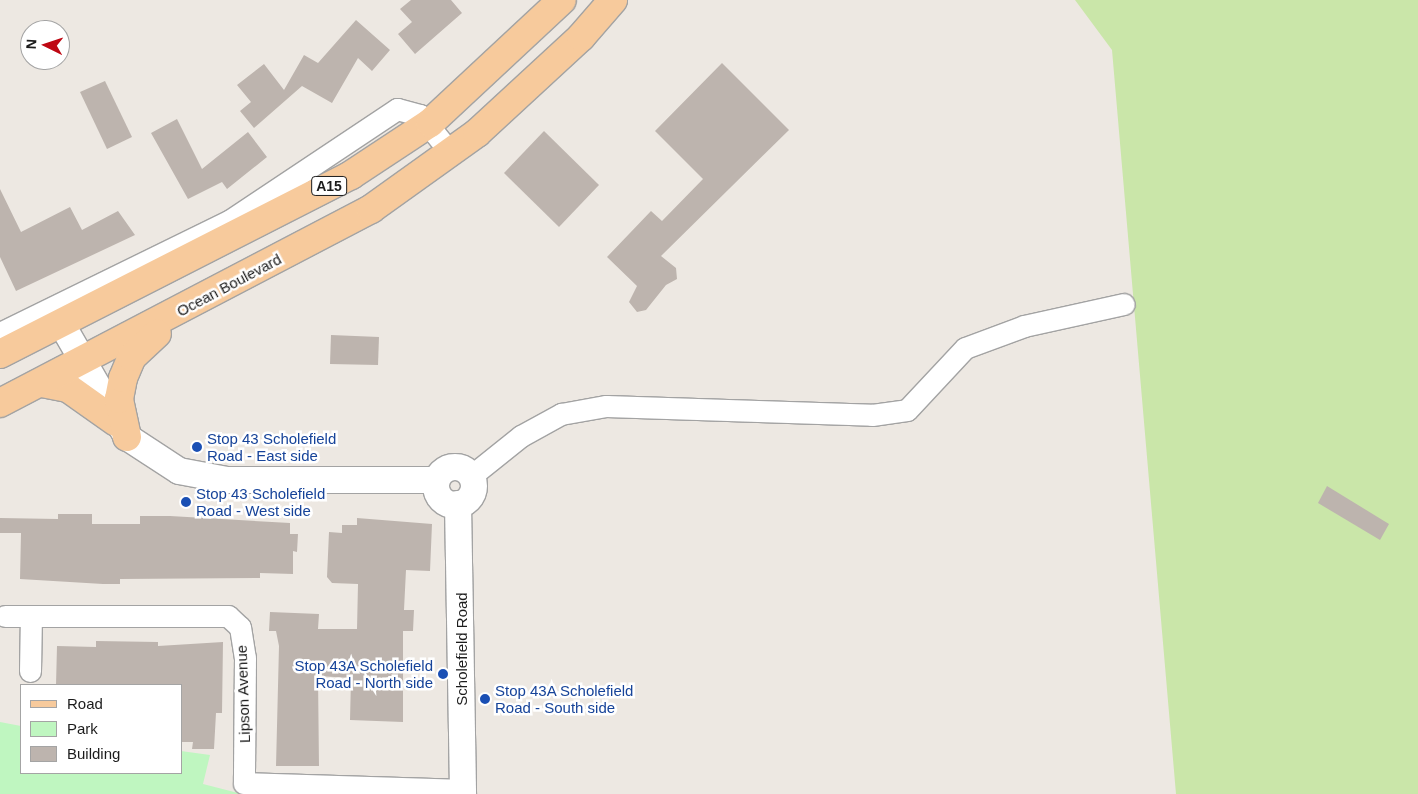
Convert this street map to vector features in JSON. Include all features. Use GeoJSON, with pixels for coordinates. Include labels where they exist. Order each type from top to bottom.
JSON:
{"type":"FeatureCollection","features":[{"type":"Feature","properties":{"kind":"main road","name":"A15"},"geometry":{"type":"LineString","coordinates":[[0,354],[351,175],[430,123],[562,0]]}},
{"type":"Feature","properties":{"kind":"main road","name":"Ocean Boulevard"},"geometry":{"type":"LineString","coordinates":[[0,403],[82,363],[371,209],[477,133],[596,20],[613,0]]}},
{"type":"Feature","properties":{"kind":"main road"},"geometry":{"type":"LineString","coordinates":[[596,20],[625,0]]}},
{"type":"Feature","properties":{"kind":"main road"},"geometry":{"type":"LineString","coordinates":[[122,430],[119,399],[132,357],[184,309]]}},
{"type":"Feature","properties":{"kind":"main road"},"geometry":{"type":"LineString","coordinates":[[42,382],[68,388],[122,430]]}},
{"type":"Feature","properties":{"kind":"street"},"geometry":{"type":"LineString","coordinates":[[0,333],[229,221],[294,182],[386,114],[407,110],[430,123],[450,152]]}},
{"type":"Feature","properties":{"kind":"street"},"geometry":{"type":"LineString","coordinates":[[436,480],[443,501],[458,504],[470,496],[471,476],[522,436],[561,414],[606,406],[872,415],[907,410],[965,348],[1024,326],[1124,304]]}},
{"type":"Feature","properties":{"kind":"street"},"geometry":{"type":"LineString","coordinates":[[61,323],[82,363],[122,430],[179,471],[198,478],[436,480],[455,466],[471,476]]}},
{"type":"Feature","properties":{"kind":"street","name":"Scholefield Road"},"geometry":{"type":"LineString","coordinates":[[458,504],[463,792]]}},
{"type":"Feature","properties":{"kind":"street","name":"Lipson Avenue"},"geometry":{"type":"LineString","coordinates":[[4,616],[228,616],[240,627],[245,658],[244,783],[463,792]]}},
{"type":"Feature","properties":{"kind":"street"},"geometry":{"type":"LineString","coordinates":[[30,671],[31,616]]}},
{"type":"Feature","properties":{"kind":"green space"},"geometry":{"type":"Polygon","coordinates":[[[1075,0],[1418,0],[1418,794],[1176,794],[1112,50],[1075,0]]]}},
{"type":"Feature","properties":{"kind":"green space"},"geometry":{"type":"Polygon","coordinates":[[[0,722],[20,726],[20,774],[182,774],[182,751],[210,755],[203,784],[242,794],[0,794],[0,722]]]}},
{"type":"Feature","properties":{"kind":"building"},"geometry":{"type":"Polygon","coordinates":[[[411,0],[451,0],[462,13],[415,54],[398,34],[412,22],[400,9],[411,0]]]}},
{"type":"Feature","properties":{"kind":"building"},"geometry":{"type":"Polygon","coordinates":[[[356,20],[390,50],[372,71],[358,58],[332,103],[302,86],[254,128],[240,111],[251,102],[237,85],[264,64],[284,90],[304,55],[318,63],[356,20]]]}},
{"type":"Feature","properties":{"kind":"building"},"geometry":{"type":"Polygon","coordinates":[[[722,63],[789,130],[661,256],[676,268],[677,279],[666,285],[646,310],[637,312],[629,302],[637,286],[607,257],[651,211],[662,221],[703,179],[655,131],[722,63]]]}},
{"type":"Feature","properties":{"kind":"building"},"geometry":{"type":"Polygon","coordinates":[[[105,81],[132,137],[107,149],[80,92],[105,81]]]}},
{"type":"Feature","properties":{"kind":"building"},"geometry":{"type":"Polygon","coordinates":[[[177,119],[202,169],[248,132],[267,157],[227,189],[222,182],[188,199],[151,133],[177,119]]]}},
{"type":"Feature","properties":{"kind":"building"},"geometry":{"type":"Polygon","coordinates":[[[544,131],[599,185],[559,227],[504,173],[544,131]]]}},
{"type":"Feature","properties":{"kind":"building"},"geometry":{"type":"Polygon","coordinates":[[[0,189],[21,232],[70,207],[82,230],[118,211],[135,235],[16,291],[0,257],[0,189]]]}},
{"type":"Feature","properties":{"kind":"building"},"geometry":{"type":"Polygon","coordinates":[[[331,335],[379,337],[378,365],[330,364],[331,335]]]}},
{"type":"Feature","properties":{"kind":"building"},"geometry":{"type":"Polygon","coordinates":[[[1327,486],[1389,524],[1380,540],[1318,503],[1327,486]]]}},
{"type":"Feature","properties":{"kind":"building"},"geometry":{"type":"Polygon","coordinates":[[[58,514],[92,514],[92,524],[140,524],[140,516],[290,523],[290,534],[298,534],[297,552],[293,551],[293,574],[260,573],[260,578],[120,579],[120,584],[20,579],[21,533],[0,533],[0,518],[58,519],[58,514]]]}},
{"type":"Feature","properties":{"kind":"building"},"geometry":{"type":"Polygon","coordinates":[[[357,518],[432,524],[430,571],[406,570],[404,610],[414,610],[413,631],[403,631],[403,722],[350,720],[351,678],[318,676],[319,766],[276,766],[279,646],[276,631],[269,631],[270,612],[319,614],[318,629],[357,629],[358,584],[332,583],[327,577],[329,532],[342,533],[342,525],[357,525],[357,518]]]}},
{"type":"Feature","properties":{"kind":"building"},"geometry":{"type":"Polygon","coordinates":[[[96,641],[158,642],[158,646],[223,642],[222,713],[216,713],[214,749],[192,749],[193,742],[182,742],[182,684],[56,684],[57,646],[96,647],[96,641]]]}},
{"type":"Feature","properties":{"kind":"place","name":"Stop 43 Scholefield Road - East side"},"geometry":{"type":"Point","coordinates":[197,447]}},
{"type":"Feature","properties":{"kind":"place","name":"Stop 43 Scholefield Road - West side"},"geometry":{"type":"Point","coordinates":[186,502]}},
{"type":"Feature","properties":{"kind":"place","name":"Stop 43A Scholefield Road - North side"},"geometry":{"type":"Point","coordinates":[443,674]}},
{"type":"Feature","properties":{"kind":"place","name":"Stop 43A Scholefield Road - South side"},"geometry":{"type":"Point","coordinates":[485,699]}}]}
